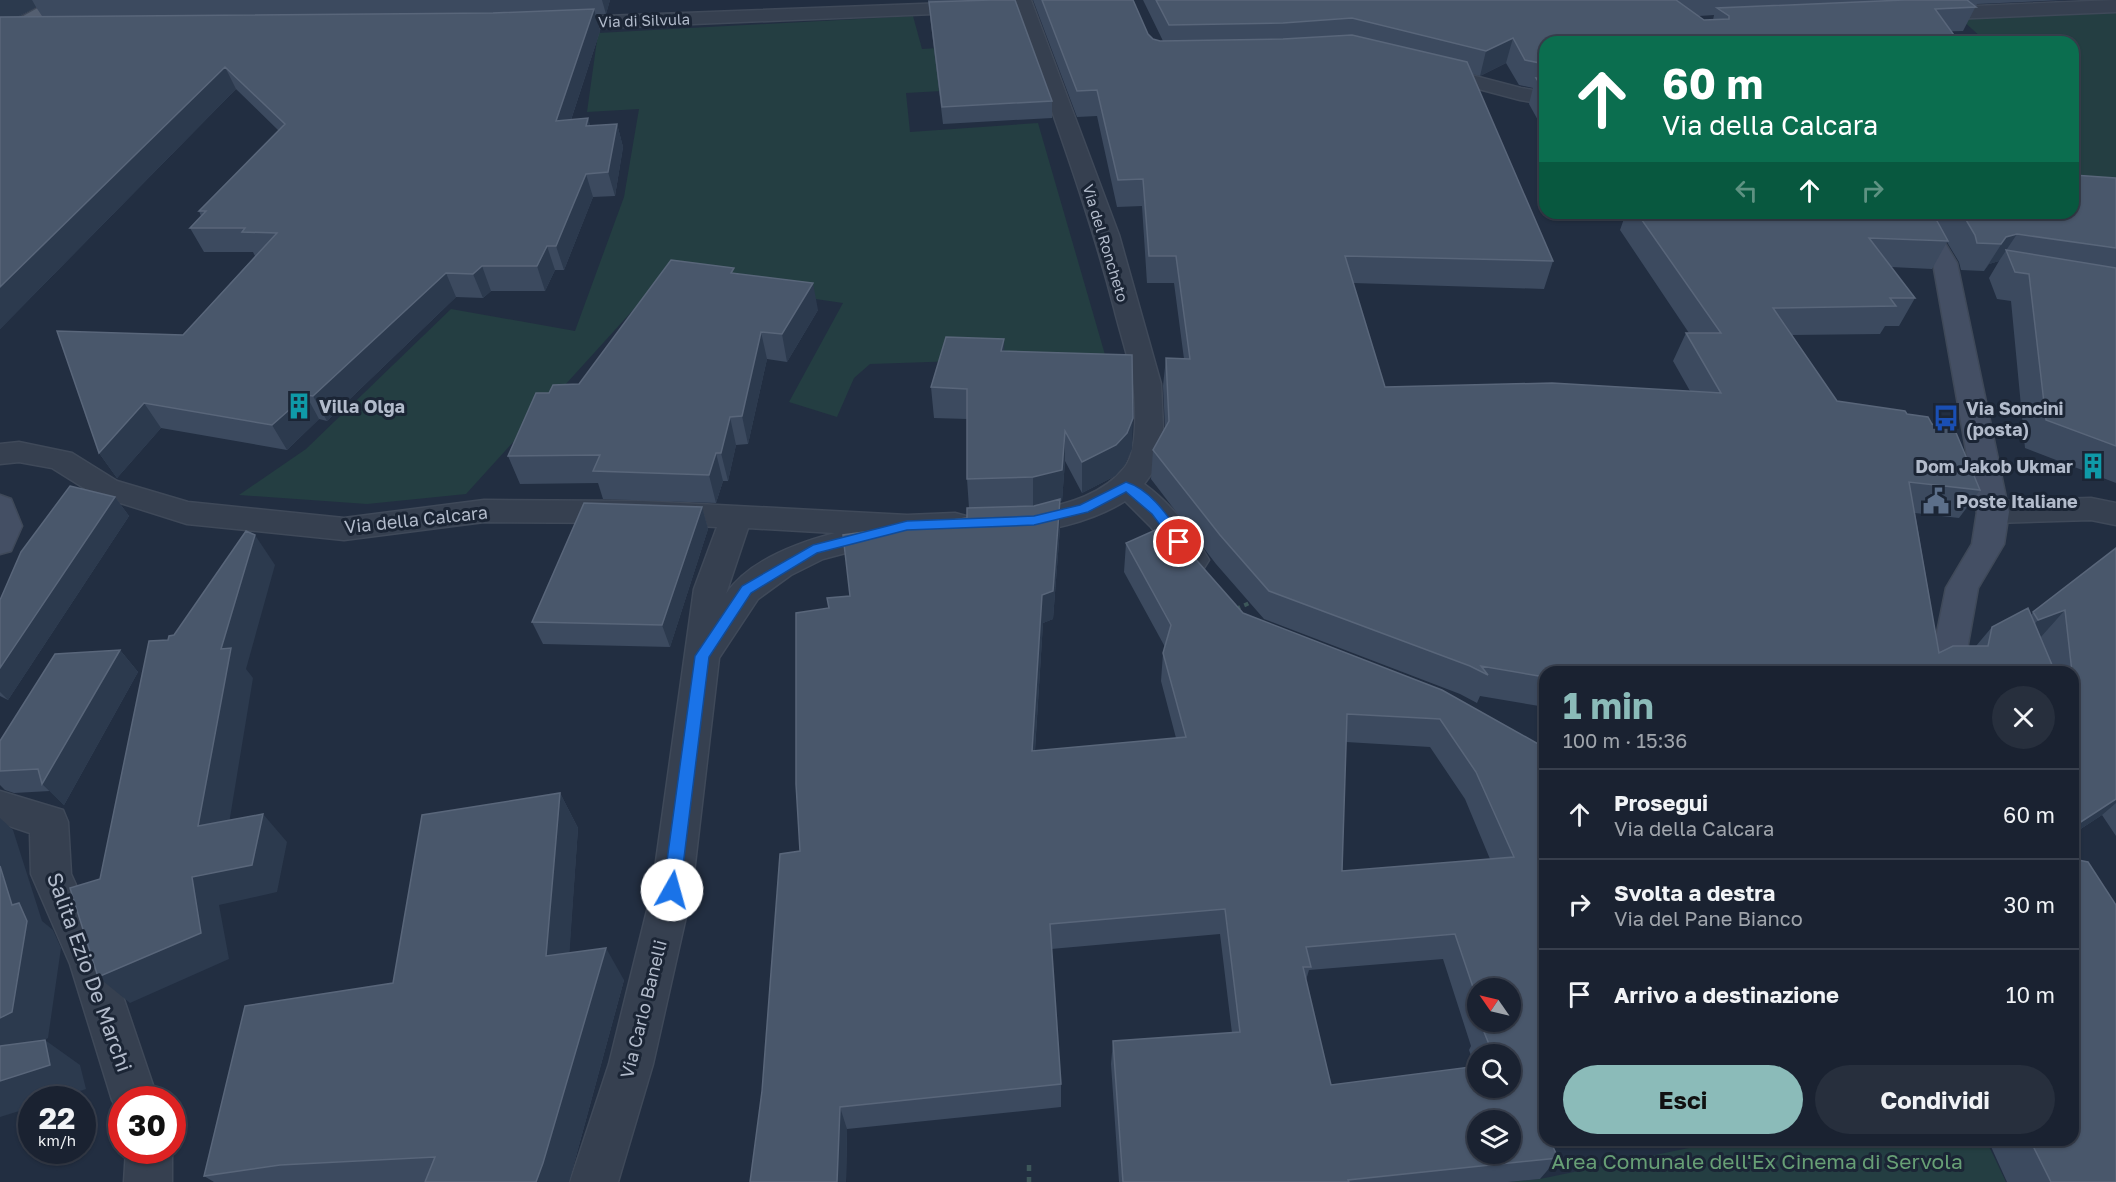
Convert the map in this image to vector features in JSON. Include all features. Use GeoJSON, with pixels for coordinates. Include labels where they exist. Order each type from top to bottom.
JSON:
{"type":"FeatureCollection","features":[{"type":"Feature","properties":{"kind":"main road"},"geometry":{"type":"LineString","coordinates":[[6,33],[65,0]]}},
{"type":"Feature","properties":{"kind":"street","name":"Via di Silvula"},"geometry":{"type":"LineString","coordinates":[[534,24],[996,8],[1023,3]]}},
{"type":"Feature","properties":{"kind":"street","name":"Via del Roncheto"},"geometry":{"type":"LineString","coordinates":[[1023,3],[1107,235],[1147,384],[1149,449],[1140,469],[1126,486]]}},
{"type":"Feature","properties":{"kind":"street"},"geometry":{"type":"LineString","coordinates":[[1909,15],[2116,6]]}},
{"type":"Feature","properties":{"kind":"street"},"geometry":{"type":"LineString","coordinates":[[6,33],[49,29]]}},
{"type":"Feature","properties":{"kind":"street"},"geometry":{"type":"LineString","coordinates":[[1419,68],[1539,97]]}},
{"type":"Feature","properties":{"kind":"street"},"geometry":{"type":"LineString","coordinates":[[1908,219],[1933,243],[1945,263],[1964,348],[1993,512],[1989,544],[1962,588],[1947,666]]}},
{"type":"Feature","properties":{"kind":"street","name":"Via della Calcara"},"geometry":{"type":"LineString","coordinates":[[0,454],[19,452],[61,460],[106,488],[187,513],[344,529],[484,511],[642,512],[907,526],[1034,520],[1083,509],[1106,499],[1126,486]]}},
{"type":"Feature","properties":{"kind":"street"},"geometry":{"type":"LineString","coordinates":[[1126,486],[1143,497],[1156,511],[1202,573],[1246,605]]}},
{"type":"Feature","properties":{"kind":"street"},"geometry":{"type":"LineString","coordinates":[[0,507],[6,526],[0,543]]}},
{"type":"Feature","properties":{"kind":"street"},"geometry":{"type":"LineString","coordinates":[[1993,512],[2091,509],[2116,514]]}},
{"type":"Feature","properties":{"kind":"street"},"geometry":{"type":"LineString","coordinates":[[702,656],[710,589],[736,517]]}},
{"type":"Feature","properties":{"kind":"street","name":"Via Carlo Banelli"},"geometry":{"type":"LineString","coordinates":[[594,1182],[631,1064],[672,890],[702,656],[746,590],[780,567],[813,550],[907,526]]}},
{"type":"Feature","properties":{"kind":"street","name":"Salita Ezio De Marchi"},"geometry":{"type":"LineString","coordinates":[[0,807],[49,822],[51,874],[91,964],[130,1086]]}},
{"type":"Feature","properties":{"kind":"street"},"geometry":{"type":"LineString","coordinates":[[148,1182],[149,1164]]}},
{"type":"Feature","properties":{"kind":"path"},"geometry":{"type":"LineString","coordinates":[[1029,1165],[1029,1182]]}},
{"type":"Feature","properties":{"kind":"green space"},"geometry":{"type":"Polygon","coordinates":[[[2116,12],[2116,193],[2079,185],[2079,36],[1980,36],[1959,17],[2116,12]]]}},
{"type":"Feature","properties":{"kind":"green space"},"geometry":{"type":"Polygon","coordinates":[[[913,16],[922,49],[1000,44],[1013,87],[906,93],[910,132],[1038,123],[1110,372],[1020,359],[870,364],[854,378],[837,417],[789,402],[843,303],[663,277],[466,494],[367,504],[239,495],[306,449],[451,309],[575,331],[624,197],[639,109],[587,112],[598,33],[913,16]]]}},
{"type":"Feature","properties":{"kind":"green space","name":"Area Comunale dell'Ex Cinema di Servola"},"geometry":{"type":"Polygon","coordinates":[[[1698,1146],[1989,1146],[2006,1182],[1508,1182],[1540,1179],[1698,1146]]]}},
{"type":"Feature","properties":{"kind":"building"},"geometry":{"type":"Polygon","coordinates":[[[1015,0],[1052,101],[942,107],[929,2],[1015,0]]]}},
{"type":"Feature","properties":{"kind":"building"},"geometry":{"type":"Polygon","coordinates":[[[1042,0],[1133,0],[1148,34],[1160,41],[1283,39],[1352,35],[1467,62],[1553,261],[1345,256],[1385,387],[1552,383],[1721,393],[1686,333],[1721,333],[1641,219],[1935,219],[1948,241],[1869,238],[1915,298],[1890,298],[1896,306],[1773,308],[1837,401],[1905,411],[1907,414],[1928,417],[1932,424],[1954,428],[1980,490],[1909,482],[1939,653],[1953,646],[1988,646],[1992,627],[2028,608],[2052,666],[1539,666],[1539,676],[1481,666],[1488,675],[1470,666],[1269,591],[1220,535],[1153,450],[1169,421],[1166,358],[1190,359],[1176,256],[1149,256],[1143,179],[1118,180],[1097,90],[1077,91],[1042,0]]]}},
{"type":"Feature","properties":{"kind":"building"},"geometry":{"type":"Polygon","coordinates":[[[1156,0],[1676,0],[1704,20],[1729,19],[1729,16],[1717,8],[1904,0],[1967,0],[1976,7],[1935,9],[1955,36],[1539,36],[1539,63],[1525,60],[1513,38],[1486,51],[1352,18],[1283,23],[1169,25],[1156,0]]]}},
{"type":"Feature","properties":{"kind":"building"},"geometry":{"type":"Polygon","coordinates":[[[594,9],[556,121],[588,118],[586,126],[617,124],[608,172],[586,174],[556,246],[547,246],[537,266],[482,266],[473,274],[446,273],[313,396],[306,395],[272,425],[144,403],[99,453],[57,331],[183,335],[277,233],[242,232],[245,228],[190,228],[206,211],[199,211],[285,124],[225,67],[0,287],[0,17],[493,13],[594,9]]]}},
{"type":"Feature","properties":{"kind":"building"},"geometry":{"type":"Polygon","coordinates":[[[2079,175],[2116,178],[2116,248],[2017,234],[2006,237],[2001,244],[1977,243],[1966,219],[2079,219],[2079,175]]]}},
{"type":"Feature","properties":{"kind":"building"},"geometry":{"type":"Polygon","coordinates":[[[2006,250],[2116,268],[2116,446],[2046,420],[2029,274],[2015,272],[2006,250]]]}},
{"type":"Feature","properties":{"kind":"building"},"geometry":{"type":"Polygon","coordinates":[[[671,260],[734,268],[731,273],[813,283],[782,334],[761,332],[742,416],[730,417],[721,453],[716,453],[709,475],[593,471],[600,455],[508,456],[536,393],[549,393],[553,385],[579,384],[671,260]]]}},
{"type":"Feature","properties":{"kind":"building"},"geometry":{"type":"Polygon","coordinates":[[[946,337],[1004,339],[1001,351],[1132,355],[1133,418],[1127,433],[1116,445],[1082,462],[1065,431],[1062,470],[1033,477],[967,479],[967,389],[931,387],[946,337]]]}},
{"type":"Feature","properties":{"kind":"building"},"geometry":{"type":"Polygon","coordinates":[[[70,486],[115,497],[0,668],[0,600],[21,552],[70,486]]]}},
{"type":"Feature","properties":{"kind":"building"},"geometry":{"type":"Polygon","coordinates":[[[1060,499],[1053,591],[1042,595],[1032,751],[1186,737],[1163,653],[1171,625],[1126,543],[1169,524],[1191,554],[1243,613],[1442,690],[1539,744],[1539,1146],[1553,1146],[1558,1158],[1521,1162],[1521,1110],[1467,1110],[1467,1164],[1501,1164],[1348,1180],[1349,1182],[1123,1182],[1113,1041],[1240,1032],[1225,909],[1050,924],[1061,1084],[840,1107],[837,1182],[750,1182],[762,1091],[780,854],[800,851],[796,784],[796,613],[829,608],[827,598],[850,596],[843,535],[967,518],[967,508],[1034,506],[1060,499]],[[1347,714],[1342,871],[1514,857],[1476,772],[1440,719],[1347,714]],[[1455,934],[1306,947],[1311,967],[1303,967],[1331,1085],[1467,1067],[1467,1098],[1521,1098],[1521,1044],[1489,1044],[1484,1032],[1521,1032],[1521,978],[1470,978],[1455,934]]]}},
{"type":"Feature","properties":{"kind":"building"},"geometry":{"type":"Polygon","coordinates":[[[584,503],[702,507],[662,625],[532,622],[584,503]]]}},
{"type":"Feature","properties":{"kind":"building"},"geometry":{"type":"Polygon","coordinates":[[[246,531],[255,535],[221,649],[231,648],[198,826],[263,814],[252,865],[192,877],[201,933],[98,977],[70,888],[100,879],[149,641],[168,640],[169,636],[174,635],[246,531]]]}},
{"type":"Feature","properties":{"kind":"building"},"geometry":{"type":"Polygon","coordinates":[[[2116,548],[2116,799],[2079,823],[2079,666],[2071,666],[2065,610],[2038,620],[2033,612],[2116,548]]]}},
{"type":"Feature","properties":{"kind":"building"},"geometry":{"type":"Polygon","coordinates":[[[120,650],[42,784],[38,769],[0,771],[0,741],[55,654],[120,650]]]}},
{"type":"Feature","properties":{"kind":"building"},"geometry":{"type":"Polygon","coordinates":[[[560,793],[546,956],[606,948],[536,1182],[425,1182],[435,1157],[280,1165],[204,1176],[245,1006],[393,983],[422,815],[560,793]]]}},
{"type":"Feature","properties":{"kind":"building"},"geometry":{"type":"Polygon","coordinates":[[[2079,860],[2088,862],[2116,905],[2116,1182],[2051,1182],[2033,1146],[2079,1146],[2079,860]]]}},
{"type":"Feature","properties":{"kind":"building"},"geometry":{"type":"Polygon","coordinates":[[[0,866],[12,905],[19,903],[27,921],[12,1012],[0,1018],[0,866]]]}},
{"type":"Feature","properties":{"kind":"building"},"geometry":{"type":"Polygon","coordinates":[[[45,1040],[50,1065],[0,1081],[0,1046],[45,1040]]]}},
{"type":"Feature","properties":{"kind":"place","name":"Villa Olga"},"geometry":{"type":"Point","coordinates":[299,406]}},
{"type":"Feature","properties":{"kind":"place","name":"Via Soncini (posta)"},"geometry":{"type":"Point","coordinates":[1946,418]}},
{"type":"Feature","properties":{"kind":"place","name":"Dom Jakob Ukmar"},"geometry":{"type":"Point","coordinates":[2093,466]}},
{"type":"Feature","properties":{"kind":"place","name":"Poste Italiane"},"geometry":{"type":"Point","coordinates":[1936,501]}},
{"type":"Feature","properties":{"kind":"route"},"geometry":{"type":"LineString","coordinates":[[672,890],[702,656],[746,590],[763,578],[813,550],[907,526],[1034,520],[1083,509],[1106,499],[1126,486],[1143,497],[1179,542]]}}]}
